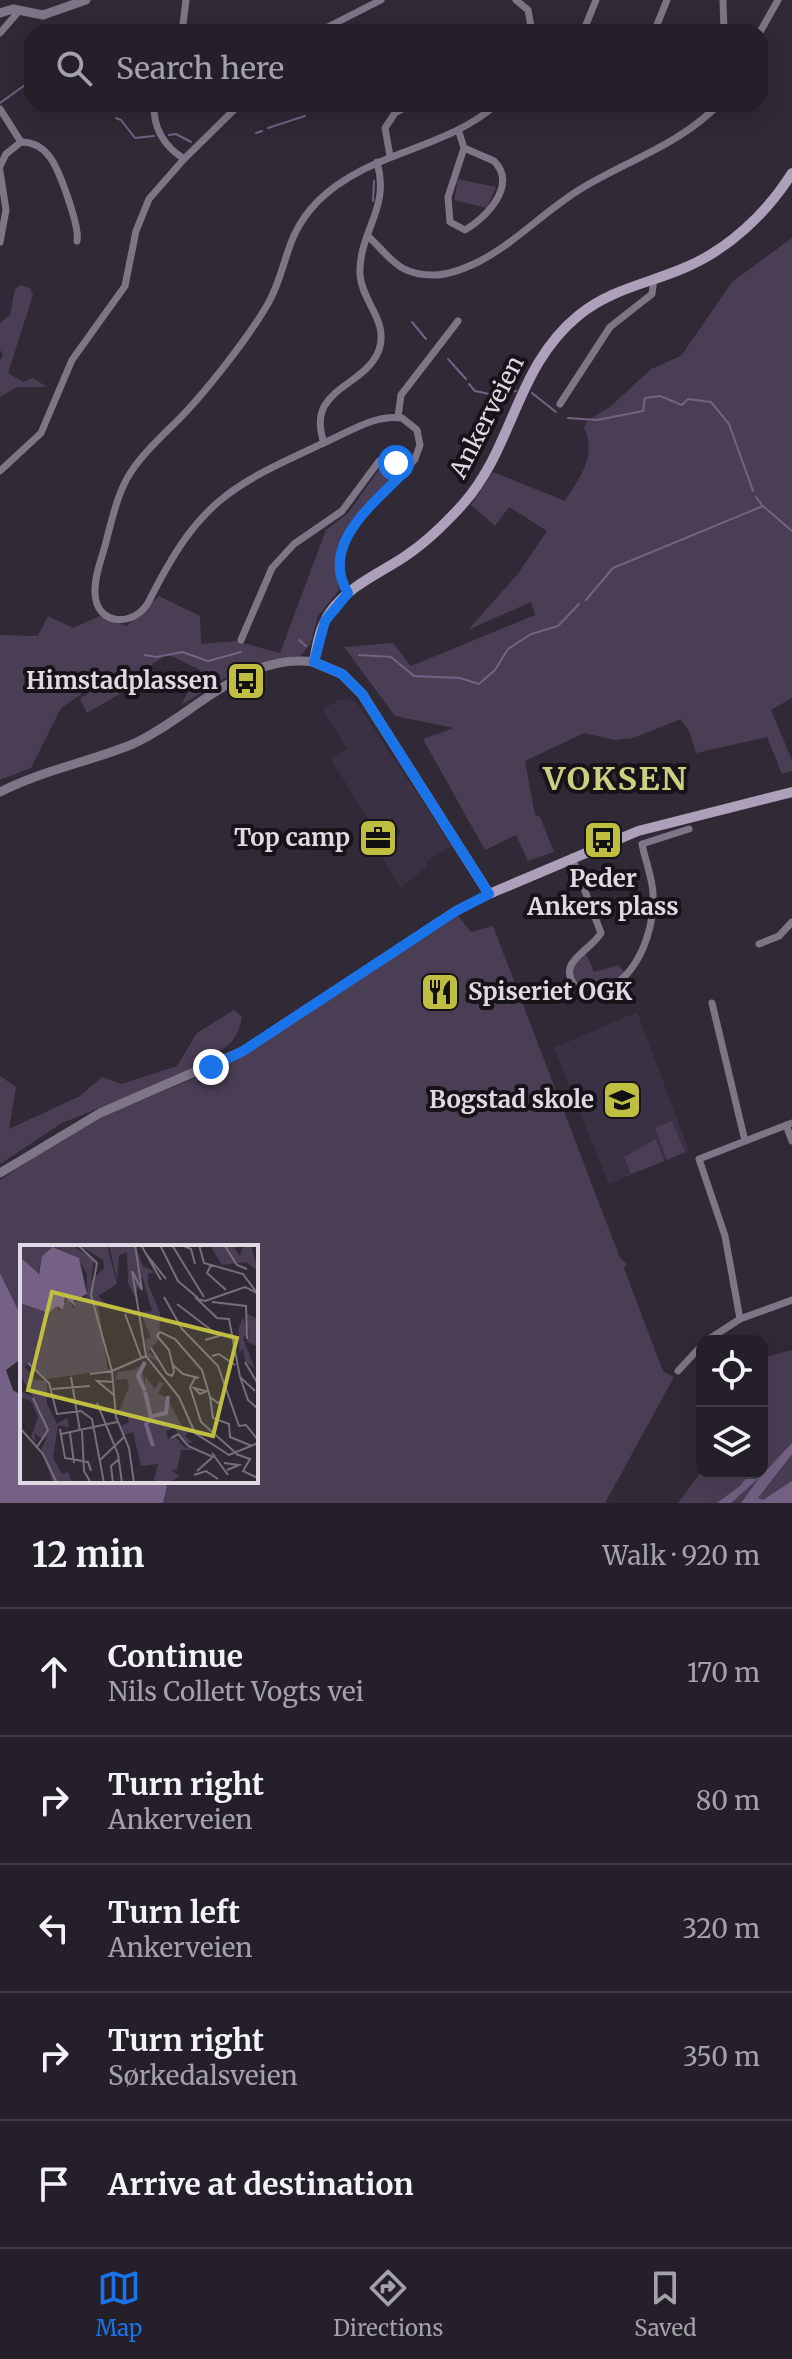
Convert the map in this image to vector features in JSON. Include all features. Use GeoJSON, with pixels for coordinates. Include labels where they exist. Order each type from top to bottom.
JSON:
{"type":"FeatureCollection","features":[{"type":"Feature","properties":{"kind":"main road","name":"Ankerveien"},"geometry":{"type":"LineString","coordinates":[[314,662],[325,621],[348,593],[418,547],[467,499],[496,456],[531,371],[557,336],[600,301],[695,263],[730,241],[770,203],[792,173]]}},
{"type":"Feature","properties":{"kind":"main road"},"geometry":{"type":"LineString","coordinates":[[314,662],[342,674],[362,694],[489,894],[645,828],[792,792]]}},
{"type":"Feature","properties":{"kind":"street"},"geometry":{"type":"LineString","coordinates":[[0,13],[19,11],[43,15],[86,0]]}},
{"type":"Feature","properties":{"kind":"street"},"geometry":{"type":"LineString","coordinates":[[183,24],[186,0]]}},
{"type":"Feature","properties":{"kind":"street"},"geometry":{"type":"LineString","coordinates":[[334,24],[381,0]]}},
{"type":"Feature","properties":{"kind":"street"},"geometry":{"type":"LineString","coordinates":[[516,0],[528,10],[531,24]]}},
{"type":"Feature","properties":{"kind":"street"},"geometry":{"type":"LineString","coordinates":[[586,24],[596,0]]}},
{"type":"Feature","properties":{"kind":"street"},"geometry":{"type":"LineString","coordinates":[[657,24],[667,0]]}},
{"type":"Feature","properties":{"kind":"street"},"geometry":{"type":"LineString","coordinates":[[723,0],[724,24]]}},
{"type":"Feature","properties":{"kind":"street"},"geometry":{"type":"LineString","coordinates":[[764,24],[778,0]]}},
{"type":"Feature","properties":{"kind":"street"},"geometry":{"type":"LineString","coordinates":[[0,33],[19,11]]}},
{"type":"Feature","properties":{"kind":"street"},"geometry":{"type":"LineString","coordinates":[[0,109],[21,142],[39,147],[52,160],[77,228],[77,241]]}},
{"type":"Feature","properties":{"kind":"street"},"geometry":{"type":"LineString","coordinates":[[154,112],[155,122],[163,139],[184,159]]}},
{"type":"Feature","properties":{"kind":"street"},"geometry":{"type":"LineString","coordinates":[[0,471],[29,447],[45,425],[72,360],[127,282],[136,231],[149,199],[232,112]]}},
{"type":"Feature","properties":{"kind":"street"},"geometry":{"type":"LineString","coordinates":[[390,156],[383,134],[397,112]]}},
{"type":"Feature","properties":{"kind":"street"},"geometry":{"type":"LineString","coordinates":[[348,593],[340,567],[345,540],[418,455],[420,440],[415,426],[398,417],[378,419],[254,476],[210,507],[178,546],[146,607],[138,615],[120,621],[101,611],[95,596],[116,502],[127,474],[197,399],[267,305],[284,252],[309,210],[340,182],[390,156],[459,132],[486,112]]}},
{"type":"Feature","properties":{"kind":"street"},"geometry":{"type":"LineString","coordinates":[[369,237],[389,262],[410,271],[439,275],[462,269],[485,258],[582,188],[689,129],[709,112]]}},
{"type":"Feature","properties":{"kind":"street"},"geometry":{"type":"LineString","coordinates":[[459,132],[464,148],[448,197],[450,222],[465,230],[495,204],[501,178],[494,161],[464,148]]}},
{"type":"Feature","properties":{"kind":"street"},"geometry":{"type":"LineString","coordinates":[[0,242],[6,210],[0,169],[6,154],[21,142]]}},
{"type":"Feature","properties":{"kind":"street"},"geometry":{"type":"LineString","coordinates":[[324,443],[320,424],[324,406],[334,393],[372,361],[380,346],[379,321],[361,279],[362,255],[382,193],[377,162]]}},
{"type":"Feature","properties":{"kind":"street"},"geometry":{"type":"LineString","coordinates":[[560,404],[610,327],[652,294],[654,278]]}},
{"type":"Feature","properties":{"kind":"street"},"geometry":{"type":"LineString","coordinates":[[398,417],[401,395],[458,321]]}},
{"type":"Feature","properties":{"kind":"street"},"geometry":{"type":"LineString","coordinates":[[241,640],[265,580],[285,553],[342,511],[379,461],[389,459],[406,470]]}},
{"type":"Feature","properties":{"kind":"street"},"geometry":{"type":"LineString","coordinates":[[0,792],[36,775],[137,742],[228,684],[266,668],[314,662]]}},
{"type":"Feature","properties":{"kind":"street"},"geometry":{"type":"LineString","coordinates":[[572,857],[601,933],[570,962],[568,972],[579,990],[593,993],[613,986],[624,977],[639,957],[648,935],[654,895],[642,844],[689,829]]}},
{"type":"Feature","properties":{"kind":"street"},"geometry":{"type":"LineString","coordinates":[[0,1173],[87,1119],[243,1051],[438,922],[489,894]]}},
{"type":"Feature","properties":{"kind":"street"},"geometry":{"type":"LineString","coordinates":[[759,944],[779,936],[792,922]]}},
{"type":"Feature","properties":{"kind":"street"},"geometry":{"type":"LineString","coordinates":[[712,1003],[745,1141]]}},
{"type":"Feature","properties":{"kind":"street"},"geometry":{"type":"LineString","coordinates":[[740,1319],[725,1236],[699,1159],[789,1124],[792,1141]]}},
{"type":"Feature","properties":{"kind":"street"},"geometry":{"type":"LineString","coordinates":[[715,1335],[740,1319],[792,1300]]}},
{"type":"Feature","properties":{"kind":"street"},"geometry":{"type":"LineString","coordinates":[[678,1371],[696,1352]]}},
{"type":"Feature","properties":{"kind":"shaded area"},"geometry":{"type":"Polygon","coordinates":[[[458,179],[496,187],[487,208],[454,200],[458,179]]]}},
{"type":"Feature","properties":{"kind":"shaded area"},"geometry":{"type":"Polygon","coordinates":[[[792,238],[792,698],[771,710],[792,760],[792,771],[782,774],[767,737],[696,753],[690,733],[681,719],[633,738],[615,740],[584,733],[525,761],[535,815],[540,817],[554,852],[528,861],[516,835],[485,850],[423,739],[454,728],[395,716],[344,647],[393,643],[411,666],[535,615],[531,602],[468,630],[517,575],[547,531],[509,507],[495,526],[471,505],[493,472],[565,501],[588,457],[588,438],[584,427],[588,420],[610,407],[651,369],[681,356],[732,282],[792,238]]]}},
{"type":"Feature","properties":{"kind":"shaded area"},"geometry":{"type":"Polygon","coordinates":[[[21,285],[30,288],[33,295],[8,373],[23,382],[33,378],[47,387],[17,387],[0,397],[0,360],[3,354],[0,350],[0,323],[10,315],[15,289],[21,285]]]}},
{"type":"Feature","properties":{"kind":"shaded area"},"geometry":{"type":"Polygon","coordinates":[[[390,464],[399,472],[353,524],[340,552],[339,590],[318,616],[310,645],[299,657],[230,675],[181,705],[200,670],[167,654],[142,672],[142,681],[87,713],[80,699],[109,678],[133,674],[108,676],[61,708],[31,768],[0,780],[0,635],[38,636],[48,616],[73,628],[100,616],[127,626],[159,596],[200,616],[201,644],[236,641],[280,653],[326,530],[348,513],[380,468],[390,464]]]}},
{"type":"Feature","properties":{"kind":"shaded area"},"geometry":{"type":"Polygon","coordinates":[[[350,699],[357,703],[452,846],[426,862],[427,866],[401,888],[383,859],[382,850],[401,832],[392,817],[374,827],[331,760],[347,749],[323,709],[339,700],[350,699]]]}},
{"type":"Feature","properties":{"kind":"shaded area"},"geometry":{"type":"Polygon","coordinates":[[[458,916],[471,932],[493,926],[620,1258],[627,1264],[624,1268],[663,1371],[674,1377],[605,1503],[163,1503],[167,1488],[163,1483],[258,1483],[258,1245],[20,1245],[20,1314],[0,1273],[0,1180],[79,1126],[224,1066],[458,916]]]}},
{"type":"Feature","properties":{"kind":"shaded area"},"geometry":{"type":"Polygon","coordinates":[[[585,952],[594,972],[618,965],[625,973],[598,989],[581,988],[571,972],[572,963],[585,952]]]}},
{"type":"Feature","properties":{"kind":"shaded area"},"geometry":{"type":"Polygon","coordinates":[[[234,1010],[242,1017],[239,1029],[231,1042],[217,1053],[216,1061],[62,1123],[0,1164],[0,1076],[16,1087],[9,1129],[80,1096],[102,1077],[122,1084],[177,1066],[197,1033],[234,1010]]]}},
{"type":"Feature","properties":{"kind":"shaded area","name":"Bogstad skole"},"geometry":{"type":"Polygon","coordinates":[[[637,1012],[689,1151],[609,1184],[554,1048],[637,1012]]]}},
{"type":"Feature","properties":{"kind":"shaded area"},"geometry":{"type":"Polygon","coordinates":[[[672,1121],[685,1152],[667,1160],[655,1128],[672,1121]]]}},
{"type":"Feature","properties":{"kind":"shaded area"},"geometry":{"type":"Polygon","coordinates":[[[656,1139],[664,1161],[631,1174],[624,1157],[656,1139]]]}},
{"type":"Feature","properties":{"kind":"shaded area"},"geometry":{"type":"Polygon","coordinates":[[[0,1273],[20,1314],[20,1360],[6,1370],[13,1390],[20,1395],[20,1483],[164,1483],[167,1487],[163,1503],[0,1503],[0,1273]]]}},
{"type":"Feature","properties":{"kind":"shaded area"},"geometry":{"type":"Polygon","coordinates":[[[792,1350],[792,1503],[678,1503],[696,1479],[768,1479],[768,1356],[792,1350]]]}},
{"type":"Feature","properties":{"kind":"shaded area"},"geometry":{"type":"Polygon","coordinates":[[[792,1443],[792,1454],[758,1498],[763,1500],[792,1481],[792,1503],[741,1503],[759,1479],[768,1479],[768,1469],[792,1443]]]}},
{"type":"Feature","properties":{"kind":"shaded area"},"geometry":{"type":"Polygon","coordinates":[[[745,1479],[758,1479],[731,1503],[717,1503],[745,1479]]]}},
{"type":"Feature","properties":{"kind":"waterway"},"geometry":{"type":"LineString","coordinates":[[0,103],[24,86]]}},
{"type":"Feature","properties":{"kind":"waterway"},"geometry":{"type":"LineString","coordinates":[[268,128],[305,116]]}},
{"type":"Feature","properties":{"kind":"waterway"},"geometry":{"type":"LineString","coordinates":[[116,118],[135,138],[154,136]]}},
{"type":"Feature","properties":{"kind":"waterway"},"geometry":{"type":"LineString","coordinates":[[256,133],[262,131]]}},
{"type":"Feature","properties":{"kind":"waterway"},"geometry":{"type":"LineString","coordinates":[[169,135],[176,134],[191,142]]}},
{"type":"Feature","properties":{"kind":"waterway"},"geometry":{"type":"LineString","coordinates":[[373,201],[374,181]]}},
{"type":"Feature","properties":{"kind":"waterway"},"geometry":{"type":"LineString","coordinates":[[412,322],[426,339]]}},
{"type":"Feature","properties":{"kind":"waterway"},"geometry":{"type":"LineString","coordinates":[[448,359],[466,379]]}},
{"type":"Feature","properties":{"kind":"waterway"},"geometry":{"type":"LineString","coordinates":[[469,384],[475,391],[494,395],[516,391]]}},
{"type":"Feature","properties":{"kind":"waterway"},"geometry":{"type":"LineString","coordinates":[[532,393],[556,412]]}},
{"type":"Feature","properties":{"kind":"waterway"},"geometry":{"type":"LineString","coordinates":[[568,418],[597,420],[643,411],[645,398],[660,396],[682,405],[688,399],[711,402],[729,424],[753,491]]}},
{"type":"Feature","properties":{"kind":"waterway"},"geometry":{"type":"LineString","coordinates":[[756,497],[762,505]]}},
{"type":"Feature","properties":{"kind":"waterway"},"geometry":{"type":"LineString","coordinates":[[586,600],[613,568],[763,506],[792,531]]}},
{"type":"Feature","properties":{"kind":"waterway"},"geometry":{"type":"LineString","coordinates":[[359,655],[391,657],[414,676],[460,678],[479,684],[495,670],[508,649],[531,634],[558,626],[579,604]]}},
{"type":"Feature","properties":{"kind":"waterway"},"geometry":{"type":"LineString","coordinates":[[299,640],[306,646]]}},
{"type":"Feature","properties":{"kind":"waterway"},"geometry":{"type":"LineString","coordinates":[[145,655],[157,657],[182,652],[208,661],[241,652]]}},
{"type":"Feature","properties":{"kind":"place","name":"Himstadplassen"},"geometry":{"type":"Point","coordinates":[246,681]}},
{"type":"Feature","properties":{"kind":"place","name":"Top camp"},"geometry":{"type":"Point","coordinates":[378,838]}},
{"type":"Feature","properties":{"kind":"place","name":"Peder Ankers plass"},"geometry":{"type":"Point","coordinates":[603,840]}},
{"type":"Feature","properties":{"kind":"place","name":"Spiseriet OGK"},"geometry":{"type":"Point","coordinates":[440,992]}},
{"type":"Feature","properties":{"kind":"place","name":"Bogstad skole"},"geometry":{"type":"Point","coordinates":[622,1100]}},
{"type":"Feature","properties":{"kind":"district","name":"VOKSEN"},"geometry":{"type":"Point","coordinates":[616,779]}},
{"type":"Feature","properties":{"kind":"route"},"geometry":{"type":"LineString","coordinates":[[211,1067],[243,1051],[456,911],[489,894],[362,694],[342,674],[314,662],[325,621],[348,593],[341,579],[340,567],[345,540],[350,530],[406,470],[396,463]]}}]}
